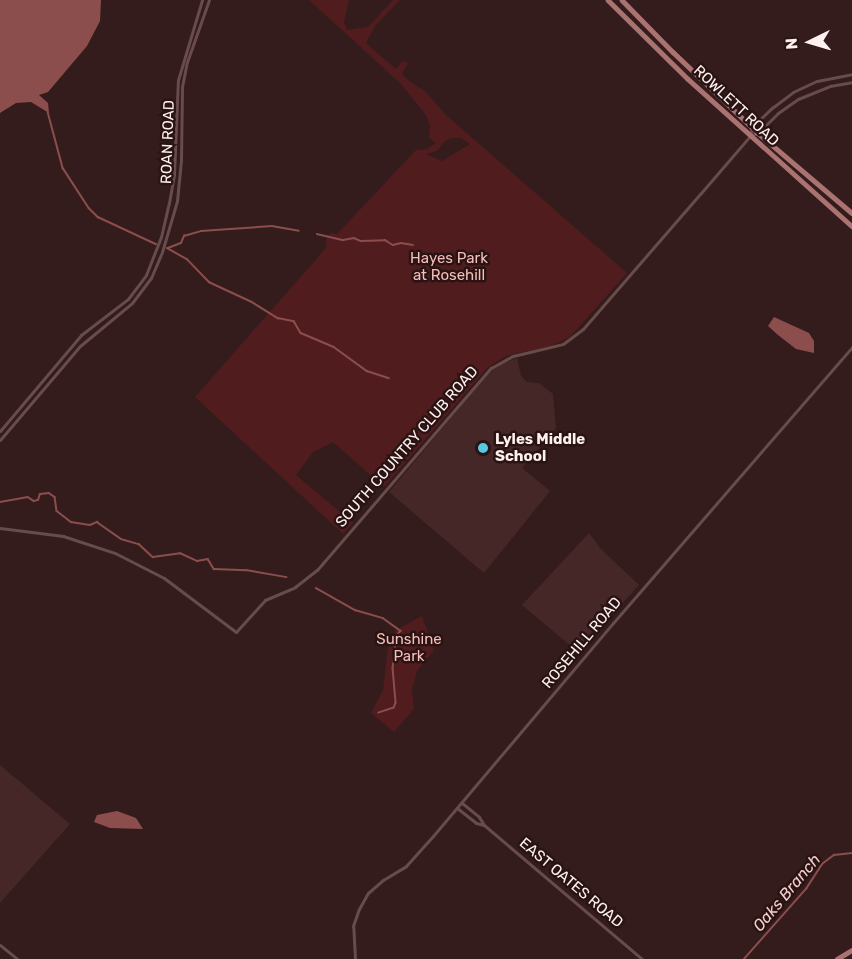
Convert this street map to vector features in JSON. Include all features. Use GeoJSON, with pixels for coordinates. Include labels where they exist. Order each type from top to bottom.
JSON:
{"type":"FeatureCollection","features":[{"type":"Feature","properties":{"kind":"main road","name":"ROWLETT ROAD"},"geometry":{"type":"LineString","coordinates":[[608,0],[750,136],[852,226]]}},
{"type":"Feature","properties":{"kind":"main road","name":"ROWLETT ROAD"},"geometry":{"type":"LineString","coordinates":[[622,0],[758,133],[852,213]]}},
{"type":"Feature","properties":{"kind":"main road"},"geometry":{"type":"LineString","coordinates":[[837,959],[852,950]]}},
{"type":"Feature","properties":{"kind":"street","name":"ROAN ROAD"},"geometry":{"type":"LineString","coordinates":[[0,431],[81,335],[128,299],[146,275],[161,237],[172,188],[179,70],[202,0]]}},
{"type":"Feature","properties":{"kind":"street","name":"ROAN ROAD"},"geometry":{"type":"LineString","coordinates":[[0,440],[80,346],[132,303],[158,263],[178,194],[181,160],[180,107],[184,75],[209,0]]}},
{"type":"Feature","properties":{"kind":"street"},"geometry":{"type":"LineString","coordinates":[[752,127],[793,92],[817,81],[850,74],[851,83]]}},
{"type":"Feature","properties":{"kind":"street","name":"SOUTH COUNTRY CLUB ROAD"},"geometry":{"type":"LineString","coordinates":[[750,136],[758,133],[778,113],[798,99],[830,86],[851,83]]}},
{"type":"Feature","properties":{"kind":"street","name":"SOUTH COUNTRY CLUB ROAD"},"geometry":{"type":"LineString","coordinates":[[0,528],[63,536],[115,553],[164,578],[236,632],[265,600],[302,583],[317,570],[491,368],[513,356],[563,344],[584,329],[750,136],[752,127]]}},
{"type":"Feature","properties":{"kind":"street","name":"ROSEHILL ROAD"},"geometry":{"type":"LineString","coordinates":[[355,959],[352,934],[363,901],[376,886],[406,866],[462,803],[852,347]]}},
{"type":"Feature","properties":{"kind":"street","name":"EAST OATES ROAD"},"geometry":{"type":"LineString","coordinates":[[462,803],[479,817],[484,825],[642,959]]}},
{"type":"Feature","properties":{"kind":"street","name":"EAST OATES ROAD"},"geometry":{"type":"LineString","coordinates":[[457,808],[476,823],[484,825]]}},
{"type":"Feature","properties":{"kind":"street"},"geometry":{"type":"LineString","coordinates":[[0,945],[17,959]]}},
{"type":"Feature","properties":{"kind":"shaded area"},"geometry":{"type":"Polygon","coordinates":[[[0,0],[101,0],[100,21],[87,46],[48,92],[39,95],[48,103],[49,113],[31,102],[16,103],[0,113],[0,0]]]}},
{"type":"Feature","properties":{"kind":"shaded area"},"geometry":{"type":"Polygon","coordinates":[[[774,317],[809,333],[814,341],[814,353],[796,349],[768,326],[774,317]]]}},
{"type":"Feature","properties":{"kind":"shaded area","name":"Lyles Middle School"},"geometry":{"type":"Polygon","coordinates":[[[517,358],[521,376],[527,382],[539,383],[553,394],[556,428],[522,468],[550,491],[484,573],[389,492],[487,375],[499,365],[517,358]]]}},
{"type":"Feature","properties":{"kind":"shaded area"},"geometry":{"type":"Polygon","coordinates":[[[589,533],[601,549],[639,585],[578,652],[522,605],[589,533]]]}},
{"type":"Feature","properties":{"kind":"shaded area"},"geometry":{"type":"Polygon","coordinates":[[[0,765],[70,824],[0,903],[0,765]]]}},
{"type":"Feature","properties":{"kind":"shaded area"},"geometry":{"type":"Polygon","coordinates":[[[117,811],[136,818],[143,829],[110,828],[94,822],[97,815],[117,811]]]}},
{"type":"Feature","properties":{"kind":"green space","name":"Hayes Park at Rosehill"},"geometry":{"type":"Polygon","coordinates":[[[309,0],[349,0],[344,22],[347,30],[368,27],[393,0],[400,0],[375,26],[366,43],[396,69],[403,61],[408,63],[402,74],[410,82],[425,91],[445,114],[627,273],[570,337],[551,346],[506,356],[488,367],[384,487],[333,442],[313,452],[296,475],[353,523],[343,534],[195,397],[326,248],[327,237],[331,233],[337,234],[416,150],[427,149],[436,143],[429,138],[430,126],[426,115],[401,84],[309,0]],[[451,138],[444,142],[437,151],[426,154],[442,161],[470,144],[461,138],[451,138]]]}},
{"type":"Feature","properties":{"kind":"green space","name":"Sunshine Park"},"geometry":{"type":"Polygon","coordinates":[[[422,616],[434,650],[417,671],[412,689],[414,709],[394,732],[371,713],[383,690],[388,647],[395,631],[422,616]]]}},
{"type":"Feature","properties":{"kind":"waterway"},"geometry":{"type":"LineString","coordinates":[[48,112],[63,168],[89,208],[98,217],[156,244]]}},
{"type":"Feature","properties":{"kind":"waterway"},"geometry":{"type":"LineString","coordinates":[[168,248],[181,243],[184,236],[201,231],[272,226],[299,231]]}},
{"type":"Feature","properties":{"kind":"waterway"},"geometry":{"type":"LineString","coordinates":[[317,234],[343,240],[354,238],[361,241],[385,240],[393,245],[401,243],[413,245]]}},
{"type":"Feature","properties":{"kind":"waterway"},"geometry":{"type":"LineString","coordinates":[[167,248],[187,259],[209,282],[252,302],[278,318],[294,321],[301,333],[334,347],[367,371],[389,378]]}},
{"type":"Feature","properties":{"kind":"waterway"},"geometry":{"type":"LineString","coordinates":[[0,502],[28,497],[34,501],[38,500],[40,494],[49,493],[55,497],[57,511],[71,522],[90,525],[97,522],[121,539],[139,544],[153,557],[180,553],[197,561],[208,559],[214,569],[246,570],[286,577]]}},
{"type":"Feature","properties":{"kind":"waterway"},"geometry":{"type":"LineString","coordinates":[[316,588],[355,610],[383,618],[401,631],[397,636],[393,668],[396,703],[394,708],[379,713]]}},
{"type":"Feature","properties":{"kind":"waterway","name":"Oaks Branch"},"geometry":{"type":"LineString","coordinates":[[744,959],[806,889],[822,864],[834,855],[852,853]]}},
{"type":"Feature","properties":{"kind":"place","name":"Lyles Middle School"},"geometry":{"type":"Point","coordinates":[483,448]}}]}
